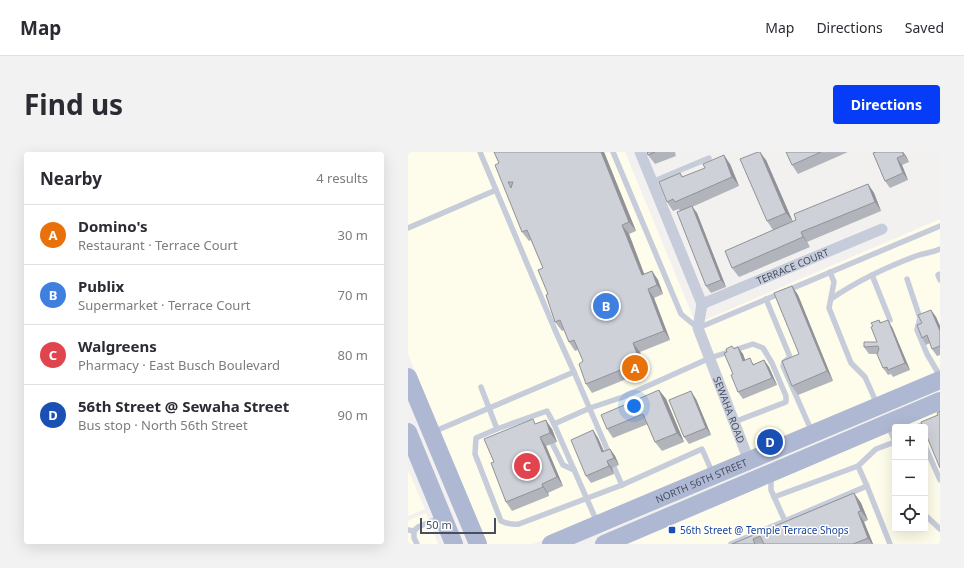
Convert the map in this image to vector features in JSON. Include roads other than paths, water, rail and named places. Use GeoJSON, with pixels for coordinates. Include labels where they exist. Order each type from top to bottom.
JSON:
{"type":"FeatureCollection","features":[{"type":"Feature","properties":{"kind":"main road"},"geometry":{"type":"LineString","coordinates":[[408,377],[478,544]]}},
{"type":"Feature","properties":{"kind":"main road","name":"NORTH 56TH STREET"},"geometry":{"type":"LineString","coordinates":[[551,544],[940,380]]}},
{"type":"Feature","properties":{"kind":"main road"},"geometry":{"type":"LineString","coordinates":[[887,423],[888,416],[892,409],[940,388]]}},
{"type":"Feature","properties":{"kind":"main road","name":"NORTH 56TH STREET"},"geometry":{"type":"LineString","coordinates":[[604,544],[887,423],[914,422],[940,401]]}},
{"type":"Feature","properties":{"kind":"main road"},"geometry":{"type":"LineString","coordinates":[[770,473],[774,462],[818,431]]}},
{"type":"Feature","properties":{"kind":"main road"},"geometry":{"type":"LineString","coordinates":[[408,435],[454,544]]}},
{"type":"Feature","properties":{"kind":"main road"},"geometry":{"type":"LineString","coordinates":[[668,516],[679,503],[740,476],[750,466],[749,461]]}},
{"type":"Feature","properties":{"kind":"street"},"geometry":{"type":"LineString","coordinates":[[640,152],[702,304],[698,328],[710,358]]}},
{"type":"Feature","properties":{"kind":"street","name":"TERRACE COURT"},"geometry":{"type":"LineString","coordinates":[[702,304],[882,229]]}},
{"type":"Feature","properties":{"kind":"street","name":"SEWAHA ROAD"},"geometry":{"type":"LineString","coordinates":[[710,358],[749,461]]}},
{"type":"Feature","properties":{"kind":"lane"},"geometry":{"type":"LineString","coordinates":[[480,152],[610,458]]}},
{"type":"Feature","properties":{"kind":"lane"},"geometry":{"type":"LineString","coordinates":[[613,152],[681,314],[698,328],[940,226]]}},
{"type":"Feature","properties":{"kind":"lane"},"geometry":{"type":"LineString","coordinates":[[652,182],[709,158]]}},
{"type":"Feature","properties":{"kind":"lane"},"geometry":{"type":"LineString","coordinates":[[408,228],[496,190]]}},
{"type":"Feature","properties":{"kind":"lane"},"geometry":{"type":"LineString","coordinates":[[831,299],[851,285],[872,275],[921,254],[940,249]]}},
{"type":"Feature","properties":{"kind":"lane"},"geometry":{"type":"LineString","coordinates":[[830,272],[834,282],[829,308],[851,363],[865,377],[878,406]]}},
{"type":"Feature","properties":{"kind":"lane"},"geometry":{"type":"LineString","coordinates":[[940,274],[938,275],[940,280]]}},
{"type":"Feature","properties":{"kind":"lane"},"geometry":{"type":"LineString","coordinates":[[872,275],[890,320]]}},
{"type":"Feature","properties":{"kind":"lane"},"geometry":{"type":"LineString","coordinates":[[907,279],[920,318],[917,330],[927,354],[940,376]]}},
{"type":"Feature","properties":{"kind":"lane"},"geometry":{"type":"LineString","coordinates":[[766,299],[790,357],[784,362],[783,366],[818,431]]}},
{"type":"Feature","properties":{"kind":"lane"},"geometry":{"type":"LineString","coordinates":[[554,424],[590,408],[623,397],[710,358],[753,344],[763,348],[772,363],[786,396],[786,402],[734,422]]}},
{"type":"Feature","properties":{"kind":"lane"},"geometry":{"type":"LineString","coordinates":[[432,435],[440,429],[574,372]]}},
{"type":"Feature","properties":{"kind":"lane"},"geometry":{"type":"LineString","coordinates":[[481,387],[497,429]]}},
{"type":"Feature","properties":{"kind":"lane"},"geometry":{"type":"LineString","coordinates":[[598,524],[586,498],[554,424],[547,411],[476,438],[475,454],[502,521],[512,525],[519,524],[586,498],[622,485],[702,449],[714,476]]}},
{"type":"Feature","properties":{"kind":"lane"},"geometry":{"type":"LineString","coordinates":[[539,414],[542,420]]}},
{"type":"Feature","properties":{"kind":"lane"},"geometry":{"type":"LineString","coordinates":[[914,422],[940,417]]}},
{"type":"Feature","properties":{"kind":"lane"},"geometry":{"type":"LineString","coordinates":[[887,423],[892,435]]}},
{"type":"Feature","properties":{"kind":"lane"},"geometry":{"type":"LineString","coordinates":[[552,443],[563,466],[574,470]]}},
{"type":"Feature","properties":{"kind":"lane"},"geometry":{"type":"LineString","coordinates":[[774,497],[858,466],[876,449],[892,443]]}},
{"type":"Feature","properties":{"kind":"lane"},"geometry":{"type":"LineString","coordinates":[[928,453],[940,480]]}},
{"type":"Feature","properties":{"kind":"lane"},"geometry":{"type":"LineString","coordinates":[[858,466],[890,544]]}},
{"type":"Feature","properties":{"kind":"lane"},"geometry":{"type":"LineString","coordinates":[[614,467],[622,485]]}},
{"type":"Feature","properties":{"kind":"lane"},"geometry":{"type":"LineString","coordinates":[[770,473],[771,490],[785,521]]}},
{"type":"Feature","properties":{"kind":"lane"},"geometry":{"type":"LineString","coordinates":[[731,544],[867,486]]}},
{"type":"Feature","properties":{"kind":"lane"},"geometry":{"type":"LineString","coordinates":[[417,544],[411,530],[443,516]]}},
{"type":"Feature","properties":{"kind":"lane"},"geometry":{"type":"LineString","coordinates":[[928,518],[939,527]]}},
{"type":"Feature","properties":{"kind":"place","name":"Publix"},"geometry":{"type":"Point","coordinates":[606,306]}},
{"type":"Feature","properties":{"kind":"place","name":"Domino's"},"geometry":{"type":"Point","coordinates":[635,368]}},
{"type":"Feature","properties":{"kind":"place","name":"56th Street @ Sewaha Street"},"geometry":{"type":"Point","coordinates":[770,442]}},
{"type":"Feature","properties":{"kind":"place","name":"Walgreens"},"geometry":{"type":"Point","coordinates":[527,466]}},
{"type":"Feature","properties":{"kind":"place","name":"56th Street @ Temple Terrace Shops"},"geometry":{"type":"Point","coordinates":[672,530]}}]}
